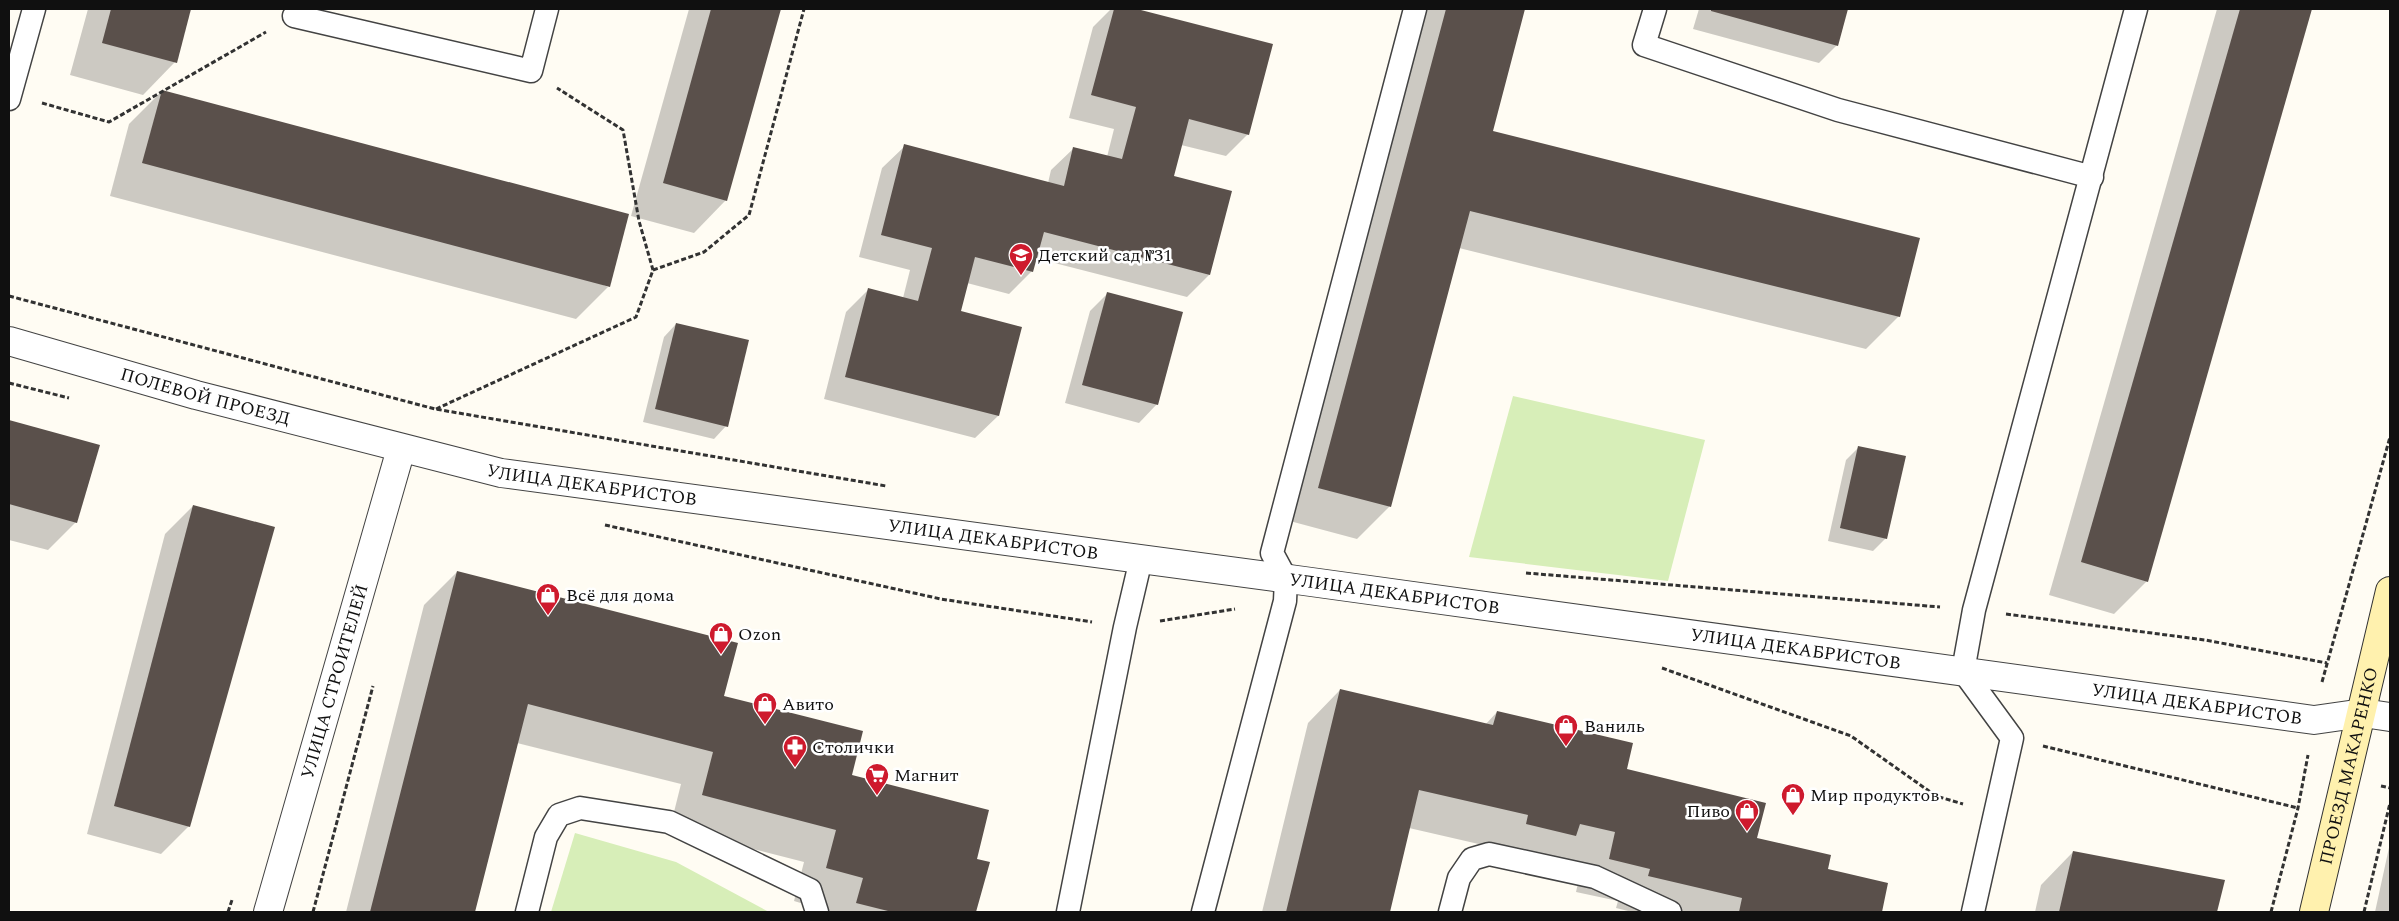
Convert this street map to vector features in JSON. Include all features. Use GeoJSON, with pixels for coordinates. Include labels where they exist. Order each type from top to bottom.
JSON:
{"type":"FeatureCollection","features":[{"type":"Feature","properties":{"kind":"street","name":"ПОЛЕВОЙ ПРОЕЗД"},"geometry":{"type":"LineString","coordinates":[[9,341],[196,395],[401,449]]}},
{"type":"Feature","properties":{"kind":"street","name":"УЛИЦА ДЕКАБРИСТОВ"},"geometry":{"type":"LineString","coordinates":[[401,449],[501,474],[1141,560],[1286,590],[1963,671],[2314,720],[2363,713],[2390,717]]}},
{"type":"Feature","properties":{"kind":"street","name":"УЛИЦА СТРОИТЕЛЕЙ"},"geometry":{"type":"LineString","coordinates":[[268,912],[401,449]]}},
{"type":"Feature","properties":{"kind":"street","name":"ПРОЕЗД МАКАРЕНКО"},"geometry":{"type":"LineString","coordinates":[[2314,912],[2363,713],[2390,591]]}},
{"type":"Feature","properties":{"kind":"lane"},"geometry":{"type":"LineString","coordinates":[[9,96],[34,9]]}},
{"type":"Feature","properties":{"kind":"lane"},"geometry":{"type":"LineString","coordinates":[[294,16],[530,71],[547,9]]}},
{"type":"Feature","properties":{"kind":"lane"},"geometry":{"type":"LineString","coordinates":[[1203,912],[1286,590],[1272,553],[1415,9]]}},
{"type":"Feature","properties":{"kind":"lane"},"geometry":{"type":"LineString","coordinates":[[1654,9],[1644,45],[1838,110],[2092,177]]}},
{"type":"Feature","properties":{"kind":"lane"},"geometry":{"type":"LineString","coordinates":[[1973,912],[2012,738],[1963,671],[1974,610],[2136,9]]}},
{"type":"Feature","properties":{"kind":"lane"},"geometry":{"type":"LineString","coordinates":[[1068,912],[1125,627],[1141,560]]}},
{"type":"Feature","properties":{"kind":"lane"},"geometry":{"type":"LineString","coordinates":[[527,912],[546,837],[560,815],[580,808],[669,822],[810,890],[817,912]]}},
{"type":"Feature","properties":{"kind":"lane"},"geometry":{"type":"LineString","coordinates":[[1450,912],[1459,878],[1472,859],[1489,854],[1595,876],[1670,912]]}},
{"type":"Feature","properties":{"kind":"path"},"geometry":{"type":"LineString","coordinates":[[653,270],[704,252],[749,215],[804,9]]}},
{"type":"Feature","properties":{"kind":"path"},"geometry":{"type":"LineString","coordinates":[[9,96],[109,122],[294,16]]}},
{"type":"Feature","properties":{"kind":"path"},"geometry":{"type":"LineString","coordinates":[[435,409],[636,317],[653,270],[639,221],[623,130],[530,71]]}},
{"type":"Feature","properties":{"kind":"path"},"geometry":{"type":"LineString","coordinates":[[9,296],[435,409],[888,487]]}},
{"type":"Feature","properties":{"kind":"path"},"geometry":{"type":"LineString","coordinates":[[9,383],[77,400]]}},
{"type":"Feature","properties":{"kind":"path"},"geometry":{"type":"LineString","coordinates":[[1522,573],[1974,610],[2205,640],[2327,662],[2390,437]]}},
{"type":"Feature","properties":{"kind":"path"},"geometry":{"type":"LineString","coordinates":[[600,524],[941,599],[1125,627],[1286,590]]}},
{"type":"Feature","properties":{"kind":"path"},"geometry":{"type":"LineString","coordinates":[[1659,667],[1851,736],[1936,796],[1995,813]]}},
{"type":"Feature","properties":{"kind":"path"},"geometry":{"type":"LineString","coordinates":[[313,912],[373,685]]}},
{"type":"Feature","properties":{"kind":"path"},"geometry":{"type":"LineString","coordinates":[[2012,738],[2298,808],[2271,912]]}},
{"type":"Feature","properties":{"kind":"path"},"geometry":{"type":"LineString","coordinates":[[2364,912],[2390,803]]}},
{"type":"Feature","properties":{"kind":"path"},"geometry":{"type":"LineString","coordinates":[[228,912],[234,893]]}},
{"type":"Feature","properties":{"kind":"green space"},"geometry":{"type":"Polygon","coordinates":[[[1513,396],[1705,440],[1668,581],[1469,557],[1513,396]]]}},
{"type":"Feature","properties":{"kind":"green space"},"geometry":{"type":"Polygon","coordinates":[[[575,833],[676,862],[769,912],[551,912],[575,833]]]}},
{"type":"Feature","properties":{"kind":"building"},"geometry":{"type":"Polygon","coordinates":[[[111,9],[191,9],[177,63],[102,43],[111,9]]]}},
{"type":"Feature","properties":{"kind":"building"},"geometry":{"type":"Polygon","coordinates":[[[711,9],[781,9],[727,201],[663,183],[711,9]]]}},
{"type":"Feature","properties":{"kind":"building"},"geometry":{"type":"Polygon","coordinates":[[[1114,9],[1137,9],[1273,44],[1249,135],[1189,119],[1174,176],[1232,191],[1210,275],[1044,232],[1033,272],[975,257],[961,311],[1022,327],[999,416],[845,377],[868,288],[918,301],[932,248],[881,235],[904,144],[1064,186],[1073,147],[1122,159],[1136,107],[1091,95],[1114,9]]]}},
{"type":"Feature","properties":{"kind":"building"},"geometry":{"type":"Polygon","coordinates":[[[1446,9],[1525,9],[1493,131],[1920,238],[1900,317],[1470,211],[1391,507],[1318,488],[1446,9]]]}},
{"type":"Feature","properties":{"kind":"building"},"geometry":{"type":"Polygon","coordinates":[[[1711,9],[1848,9],[1838,46],[1711,11],[1711,9]]]}},
{"type":"Feature","properties":{"kind":"building"},"geometry":{"type":"Polygon","coordinates":[[[2240,9],[2312,9],[2148,582],[2081,562],[2240,9]]]}},
{"type":"Feature","properties":{"kind":"building"},"geometry":{"type":"Polygon","coordinates":[[[162,90],[629,214],[610,287],[142,163],[162,90]]]}},
{"type":"Feature","properties":{"kind":"building"},"geometry":{"type":"Polygon","coordinates":[[[1107,292],[1183,312],[1158,405],[1082,385],[1107,292]]]}},
{"type":"Feature","properties":{"kind":"building"},"geometry":{"type":"Polygon","coordinates":[[[676,323],[749,340],[728,427],[655,409],[676,323]]]}},
{"type":"Feature","properties":{"kind":"building"},"geometry":{"type":"Polygon","coordinates":[[[9,420],[100,445],[77,523],[9,504],[9,420]]]}},
{"type":"Feature","properties":{"kind":"building"},"geometry":{"type":"Polygon","coordinates":[[[1858,446],[1906,456],[1887,539],[1840,528],[1858,446]]]}},
{"type":"Feature","properties":{"kind":"building"},"geometry":{"type":"Polygon","coordinates":[[[193,505],[275,527],[190,827],[114,806],[193,505]]]}},
{"type":"Feature","properties":{"kind":"building"},"geometry":{"type":"Polygon","coordinates":[[[457,571],[738,643],[724,696],[863,731],[852,775],[989,810],[977,859],[990,862],[976,912],[892,912],[856,903],[863,878],[826,868],[836,830],[702,795],[713,752],[528,704],[475,912],[370,912],[457,571]]]}},
{"type":"Feature","properties":{"kind":"building"},"geometry":{"type":"Polygon","coordinates":[[[1340,689],[1493,725],[1497,711],[1633,743],[1627,769],[1766,803],[1757,838],[1831,855],[1828,869],[1888,883],[1882,912],[1739,912],[1742,898],[1648,876],[1650,869],[1609,859],[1615,832],[1580,824],[1576,836],[1526,824],[1528,815],[1419,790],[1390,912],[1286,912],[1340,689]]]}},
{"type":"Feature","properties":{"kind":"building"},"geometry":{"type":"Polygon","coordinates":[[[2073,851],[2225,880],[2217,912],[2059,912],[2073,851]]]}},
{"type":"Feature","properties":{"kind":"place","name":"Детский сад №31"},"geometry":{"type":"Point","coordinates":[1021,276]}},
{"type":"Feature","properties":{"kind":"place","name":"Всё для дома"},"geometry":{"type":"Point","coordinates":[548,616]}},
{"type":"Feature","properties":{"kind":"place","name":"Ozon"},"geometry":{"type":"Point","coordinates":[721,655]}},
{"type":"Feature","properties":{"kind":"place","name":"Авито"},"geometry":{"type":"Point","coordinates":[765,725]}},
{"type":"Feature","properties":{"kind":"place","name":"Ваниль"},"geometry":{"type":"Point","coordinates":[1566,747]}},
{"type":"Feature","properties":{"kind":"place","name":"Столички"},"geometry":{"type":"Point","coordinates":[795,768]}},
{"type":"Feature","properties":{"kind":"place","name":"Магнит"},"geometry":{"type":"Point","coordinates":[877,796]}},
{"type":"Feature","properties":{"kind":"place","name":"Мир продуктов"},"geometry":{"type":"Point","coordinates":[1793,816]}},
{"type":"Feature","properties":{"kind":"place","name":"Пиво"},"geometry":{"type":"Point","coordinates":[1747,832]}}]}
